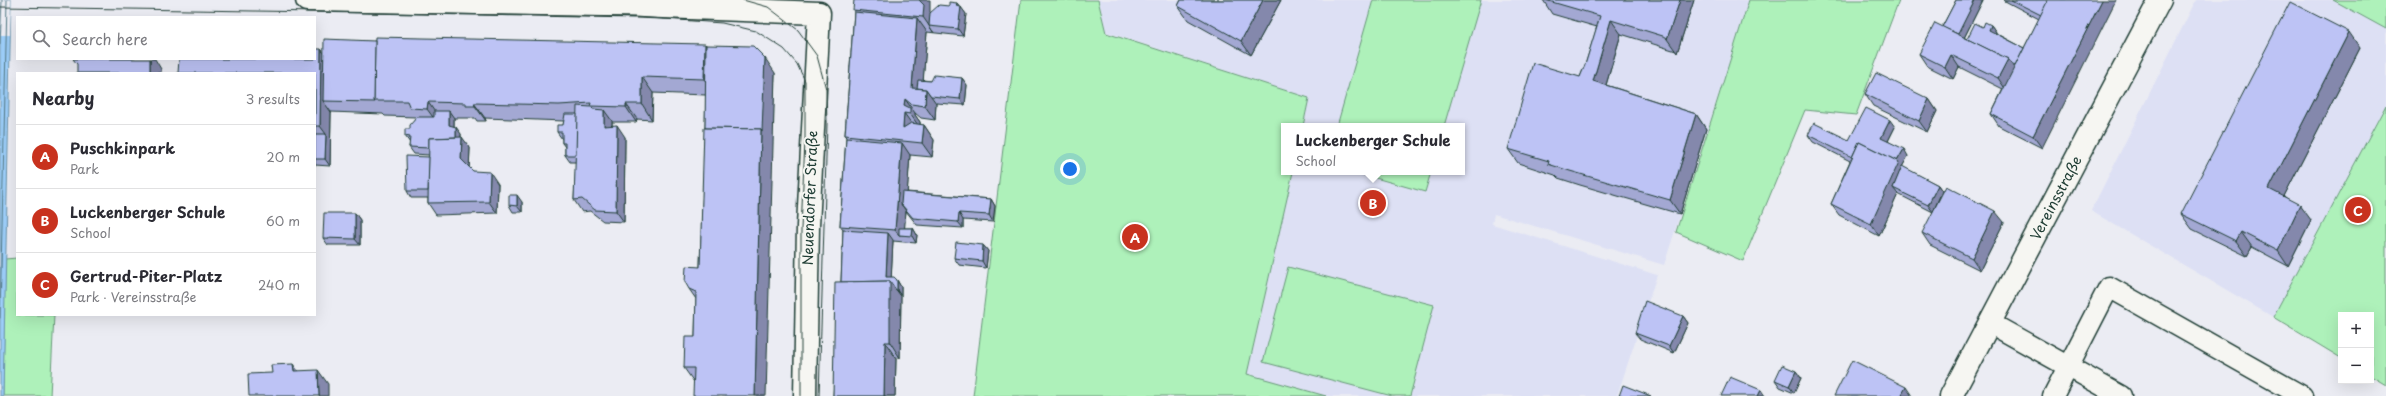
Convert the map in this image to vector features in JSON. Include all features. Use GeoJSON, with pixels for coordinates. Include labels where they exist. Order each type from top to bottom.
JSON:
{"type":"FeatureCollection","features":[{"type":"Feature","properties":{"kind":"street"},"geometry":{"type":"LineString","coordinates":[[307,0],[628,6],[820,6]]}},
{"type":"Feature","properties":{"kind":"street","name":"Vereinsstraße"},"geometry":{"type":"LineString","coordinates":[[1952,396],[2160,0]]}},
{"type":"Feature","properties":{"kind":"street","name":"Neuendorfer Straße"},"geometry":{"type":"LineString","coordinates":[[805,396],[808,226],[820,6]]}},
{"type":"Feature","properties":{"kind":"lane"},"geometry":{"type":"LineString","coordinates":[[2053,396],[2109,287],[2302,396]]}},
{"type":"Feature","properties":{"kind":"lane"},"geometry":{"type":"LineString","coordinates":[[1990,322],[2121,396]]}},
{"type":"Feature","properties":{"kind":"shaded area"},"geometry":{"type":"Polygon","coordinates":[[[1098,0],[1749,0],[1664,265],[1494,214],[1492,224],[1657,275],[1617,396],[1326,396],[1247,375],[1292,175],[1465,175],[1465,123],[1304,123],[1309,98],[1106,32],[1098,0]]]}},
{"type":"Feature","properties":{"kind":"shaded area"},"geometry":{"type":"Polygon","coordinates":[[[2196,0],[2333,0],[2386,29],[2386,105],[2273,317],[2091,211],[2196,0]]]}},
{"type":"Feature","properties":{"kind":"green space"},"geometry":{"type":"Polygon","coordinates":[[[1021,0],[1098,0],[1106,33],[1309,98],[1304,123],[1281,123],[1281,175],[1292,175],[1247,374],[1326,396],[973,396],[1021,0]]]}},
{"type":"Feature","properties":{"kind":"green space"},"geometry":{"type":"Polygon","coordinates":[[[1373,0],[1481,0],[1445,123],[1338,123],[1373,0]]]}},
{"type":"Feature","properties":{"kind":"green space"},"geometry":{"type":"Polygon","coordinates":[[[1749,0],[1899,0],[1856,115],[1805,110],[1743,261],[1676,232],[1749,0]]]}},
{"type":"Feature","properties":{"kind":"green space"},"geometry":{"type":"Polygon","coordinates":[[[2333,0],[2386,0],[2386,29],[2333,0]]]}},
{"type":"Feature","properties":{"kind":"green space"},"geometry":{"type":"Polygon","coordinates":[[[2386,105],[2386,385],[2374,378],[2374,312],[2338,312],[2338,356],[2273,317],[2386,105]]]}},
{"type":"Feature","properties":{"kind":"green space"},"geometry":{"type":"Polygon","coordinates":[[[1365,175],[1430,175],[1425,192],[1365,175]]]}},
{"type":"Feature","properties":{"kind":"green space"},"geometry":{"type":"Polygon","coordinates":[[[16,258],[16,316],[54,316],[50,396],[3,396],[5,259],[16,258]]]}},
{"type":"Feature","properties":{"kind":"green space"},"geometry":{"type":"Polygon","coordinates":[[[1288,267],[1434,305],[1410,396],[1392,396],[1263,362],[1288,267]]]}},
{"type":"Feature","properties":{"kind":"water"},"geometry":{"type":"Polygon","coordinates":[[[0,0],[11,0],[3,396],[0,396],[0,0]]]}},
{"type":"Feature","properties":{"kind":"pier"},"geometry":{"type":"Polygon","coordinates":[[[0,0],[11,0],[10,35],[0,35],[0,0]]]}},
{"type":"Feature","properties":{"kind":"building"},"geometry":{"type":"Polygon","coordinates":[[[854,0],[919,0],[924,5],[923,17],[853,10],[854,0]]]}},
{"type":"Feature","properties":{"kind":"building"},"geometry":{"type":"Polygon","coordinates":[[[1181,0],[1263,0],[1241,41],[1178,6],[1181,0]]]}},
{"type":"Feature","properties":{"kind":"building"},"geometry":{"type":"Polygon","coordinates":[[[1545,0],[1680,0],[1667,39],[1666,37],[1611,20],[1593,81],[1696,114],[1670,200],[1570,171],[1548,164],[1549,161],[1508,149],[1533,63],[1580,77],[1600,16],[1545,0]]]}},
{"type":"Feature","properties":{"kind":"building"},"geometry":{"type":"Polygon","coordinates":[[[1956,0],[1975,0],[1958,34],[1942,27],[1956,0]]]}},
{"type":"Feature","properties":{"kind":"building"},"geometry":{"type":"Polygon","coordinates":[[[2011,0],[2045,0],[2048,1],[2041,15],[2011,0]]]}},
{"type":"Feature","properties":{"kind":"building"},"geometry":{"type":"Polygon","coordinates":[[[2048,0],[2102,0],[2033,136],[1991,114],[2048,0]]]}},
{"type":"Feature","properties":{"kind":"building"},"geometry":{"type":"Polygon","coordinates":[[[949,2],[957,3],[956,6],[961,7],[958,29],[929,26],[930,13],[939,5],[949,6],[949,2]]]}},
{"type":"Feature","properties":{"kind":"building"},"geometry":{"type":"Polygon","coordinates":[[[2290,2],[2349,32],[2269,189],[2300,205],[2278,251],[2241,232],[2236,241],[2181,214],[2290,2]]]}},
{"type":"Feature","properties":{"kind":"building"},"geometry":{"type":"Polygon","coordinates":[[[854,12],[917,18],[912,88],[926,89],[925,106],[911,104],[905,99],[904,105],[910,108],[910,114],[904,113],[903,128],[911,123],[924,125],[922,143],[845,135],[854,12]]]}},
{"type":"Feature","properties":{"kind":"building"},"geometry":{"type":"Polygon","coordinates":[[[1985,22],[1991,25],[1989,30],[2024,48],[2015,66],[2011,64],[2008,59],[1967,39],[1975,23],[1983,27],[1985,22]]]}},
{"type":"Feature","properties":{"kind":"building"},"geometry":{"type":"Polygon","coordinates":[[[1935,23],[2008,59],[1998,78],[1951,55],[1945,67],[1919,54],[1935,23]]]}},
{"type":"Feature","properties":{"kind":"building"},"geometry":{"type":"Polygon","coordinates":[[[375,37],[705,44],[704,79],[642,77],[642,104],[626,104],[626,107],[590,106],[591,103],[559,105],[474,103],[475,106],[466,106],[466,103],[428,102],[427,109],[410,108],[407,101],[374,101],[375,37]]]}},
{"type":"Feature","properties":{"kind":"building"},"geometry":{"type":"Polygon","coordinates":[[[324,39],[375,41],[375,102],[323,101],[324,39]]]}},
{"type":"Feature","properties":{"kind":"building"},"geometry":{"type":"Polygon","coordinates":[[[706,45],[753,46],[765,58],[762,131],[761,129],[705,128],[706,45]]]}},
{"type":"Feature","properties":{"kind":"building"},"geometry":{"type":"Polygon","coordinates":[[[316,49],[321,49],[320,126],[316,126],[316,72],[178,72],[179,60],[316,60],[316,49]]]}},
{"type":"Feature","properties":{"kind":"building"},"geometry":{"type":"Polygon","coordinates":[[[74,60],[150,60],[150,72],[77,72],[77,64],[74,60]]]}},
{"type":"Feature","properties":{"kind":"building"},"geometry":{"type":"Polygon","coordinates":[[[1876,73],[1929,99],[1919,121],[1865,94],[1876,73]]]}},
{"type":"Feature","properties":{"kind":"building"},"geometry":{"type":"Polygon","coordinates":[[[934,75],[962,78],[960,99],[931,96],[926,89],[917,88],[918,80],[931,81],[934,75]]]}},
{"type":"Feature","properties":{"kind":"building"},"geometry":{"type":"Polygon","coordinates":[[[577,106],[604,110],[604,126],[617,125],[616,211],[595,210],[582,199],[574,200],[577,106]]]}},
{"type":"Feature","properties":{"kind":"building"},"geometry":{"type":"Polygon","coordinates":[[[1866,108],[1890,120],[1881,138],[1904,149],[1897,161],[1859,142],[1852,157],[1808,135],[1814,123],[1849,140],[1866,108]]]}},
{"type":"Feature","properties":{"kind":"building"},"geometry":{"type":"Polygon","coordinates":[[[434,111],[449,111],[449,125],[456,127],[456,137],[429,138],[429,148],[409,147],[410,137],[405,136],[405,129],[410,129],[410,125],[417,117],[434,117],[434,111]]]}},
{"type":"Feature","properties":{"kind":"building"},"geometry":{"type":"Polygon","coordinates":[[[565,114],[577,114],[576,155],[565,155],[565,143],[562,143],[562,132],[557,132],[557,125],[563,125],[565,114]]]}},
{"type":"Feature","properties":{"kind":"building"},"geometry":{"type":"Polygon","coordinates":[[[704,128],[761,129],[755,396],[693,396],[694,368],[684,368],[685,337],[695,337],[696,292],[689,289],[685,282],[686,266],[700,267],[704,128]]]}},
{"type":"Feature","properties":{"kind":"building"},"geometry":{"type":"Polygon","coordinates":[[[316,134],[326,134],[325,159],[316,159],[316,134]]]}},
{"type":"Feature","properties":{"kind":"building"},"geometry":{"type":"Polygon","coordinates":[[[462,137],[461,159],[473,171],[490,172],[489,202],[428,203],[429,138],[462,137]]]}},
{"type":"Feature","properties":{"kind":"building"},"geometry":{"type":"Polygon","coordinates":[[[846,138],[902,143],[895,230],[840,226],[846,138]]]}},
{"type":"Feature","properties":{"kind":"building"},"geometry":{"type":"Polygon","coordinates":[[[1859,142],[1899,162],[1871,224],[1831,204],[1859,142]]]}},
{"type":"Feature","properties":{"kind":"building"},"geometry":{"type":"Polygon","coordinates":[[[406,156],[429,157],[428,191],[407,191],[406,156]]]}},
{"type":"Feature","properties":{"kind":"building"},"geometry":{"type":"Polygon","coordinates":[[[1902,166],[1938,185],[1928,205],[1893,188],[1902,166]]]}},
{"type":"Feature","properties":{"kind":"building"},"geometry":{"type":"Polygon","coordinates":[[[1946,186],[1995,211],[1972,258],[1922,233],[1946,186]]]}},
{"type":"Feature","properties":{"kind":"building"},"geometry":{"type":"Polygon","coordinates":[[[902,192],[991,199],[989,215],[959,213],[958,222],[913,218],[901,204],[902,192]]]}},
{"type":"Feature","properties":{"kind":"building"},"geometry":{"type":"Polygon","coordinates":[[[509,195],[517,195],[517,206],[509,205],[509,195]]]}},
{"type":"Feature","properties":{"kind":"building"},"geometry":{"type":"Polygon","coordinates":[[[324,213],[355,213],[355,239],[323,238],[324,213]]]}},
{"type":"Feature","properties":{"kind":"building"},"geometry":{"type":"Polygon","coordinates":[[[899,228],[913,228],[912,236],[899,235],[899,228]]]}},
{"type":"Feature","properties":{"kind":"building"},"geometry":{"type":"Polygon","coordinates":[[[843,230],[888,233],[886,277],[894,277],[897,280],[897,290],[890,281],[841,282],[843,230]]]}},
{"type":"Feature","properties":{"kind":"building"},"geometry":{"type":"Polygon","coordinates":[[[956,242],[983,245],[982,261],[954,258],[956,242]]]}},
{"type":"Feature","properties":{"kind":"building"},"geometry":{"type":"Polygon","coordinates":[[[890,281],[890,342],[885,342],[884,396],[833,396],[835,282],[890,281]]]}},
{"type":"Feature","properties":{"kind":"building"},"geometry":{"type":"Polygon","coordinates":[[[1645,301],[1683,316],[1669,346],[1635,333],[1645,301]]]}},
{"type":"Feature","properties":{"kind":"building"},"geometry":{"type":"Polygon","coordinates":[[[1852,360],[1906,387],[1901,396],[1834,396],[1852,360]]]}},
{"type":"Feature","properties":{"kind":"building"},"geometry":{"type":"Polygon","coordinates":[[[293,364],[294,371],[318,370],[319,396],[249,396],[248,374],[272,373],[271,365],[293,364]]]}},
{"type":"Feature","properties":{"kind":"building"},"geometry":{"type":"Polygon","coordinates":[[[1782,365],[1796,371],[1789,386],[1775,380],[1782,365]]]}},
{"type":"Feature","properties":{"kind":"building"},"geometry":{"type":"Polygon","coordinates":[[[1730,377],[1761,390],[1758,396],[1721,396],[1730,377]]]}},
{"type":"Feature","properties":{"kind":"building"},"geometry":{"type":"Polygon","coordinates":[[[1623,385],[1651,396],[1619,396],[1623,385]]]}},
{"type":"Feature","properties":{"kind":"tram line"},"geometry":{"type":"LineString","coordinates":[[743,0],[768,7],[798,30],[817,56],[826,89],[827,123],[819,396]]}},
{"type":"Feature","properties":{"kind":"tram line"},"geometry":{"type":"LineString","coordinates":[[0,7],[635,17],[722,23],[756,31],[784,49],[797,64],[805,81],[805,140],[801,229],[801,396]]}},
{"type":"Feature","properties":{"kind":"place","name":"Luckenberger Schule"},"geometry":{"type":"Point","coordinates":[1373,203]}},
{"type":"Feature","properties":{"kind":"place","name":"Gertrud-Piter-Platz"},"geometry":{"type":"Point","coordinates":[2358,210]}},
{"type":"Feature","properties":{"kind":"place","name":"Puschkinpark"},"geometry":{"type":"Point","coordinates":[1135,237]}}]}
